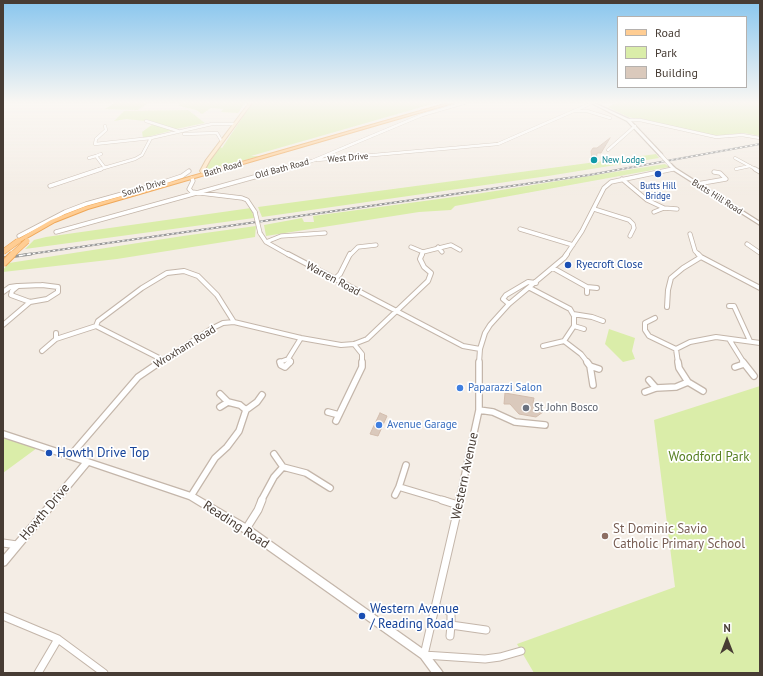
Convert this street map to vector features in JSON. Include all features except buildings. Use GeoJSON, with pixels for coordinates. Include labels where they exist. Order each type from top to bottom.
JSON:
{"type":"FeatureCollection","features":[{"type":"Feature","properties":{"kind":"main road"},"geometry":{"type":"LineString","coordinates":[[204,174],[202,172],[203,169],[226,135]]}},
{"type":"Feature","properties":{"kind":"main road","name":"Bath Road"},"geometry":{"type":"LineString","coordinates":[[3,252],[18,239],[47,224],[98,202],[192,178],[346,135]]}},
{"type":"Feature","properties":{"kind":"main road"},"geometry":{"type":"LineString","coordinates":[[3,264],[27,241],[68,215]]}},
{"type":"Feature","properties":{"kind":"street"},"geometry":{"type":"LineString","coordinates":[[101,135],[96,139],[95,144],[151,138],[164,135]]}},
{"type":"Feature","properties":{"kind":"street"},"geometry":{"type":"LineString","coordinates":[[218,135],[222,140]]}},
{"type":"Feature","properties":{"kind":"street","name":"Old Bath Road"},"geometry":{"type":"LineString","coordinates":[[56,232],[194,192],[312,161],[374,135]]}},
{"type":"Feature","properties":{"kind":"street","name":"West Drive"},"geometry":{"type":"LineString","coordinates":[[312,161],[498,144],[523,135]]}},
{"type":"Feature","properties":{"kind":"street"},"geometry":{"type":"LineString","coordinates":[[608,150],[625,135]]}},
{"type":"Feature","properties":{"kind":"street","name":"Butts Hill Road"},"geometry":{"type":"LineString","coordinates":[[642,135],[674,169],[760,224]]}},
{"type":"Feature","properties":{"kind":"street"},"geometry":{"type":"LineString","coordinates":[[705,135],[716,137],[742,135],[759,137]]}},
{"type":"Feature","properties":{"kind":"street"},"geometry":{"type":"LineString","coordinates":[[50,186],[66,178],[105,168],[142,155],[151,138]]}},
{"type":"Feature","properties":{"kind":"street"},"geometry":{"type":"LineString","coordinates":[[89,158],[101,154]]}},
{"type":"Feature","properties":{"kind":"street"},"geometry":{"type":"LineString","coordinates":[[96,156],[105,168]]}},
{"type":"Feature","properties":{"kind":"street"},"geometry":{"type":"LineString","coordinates":[[735,158],[750,166],[753,170],[760,172]]}},
{"type":"Feature","properties":{"kind":"street"},"geometry":{"type":"LineString","coordinates":[[736,169],[750,166]]}},
{"type":"Feature","properties":{"kind":"street","name":"Western Avenue"},"geometry":{"type":"LineString","coordinates":[[424,655],[479,410],[480,349],[485,333],[490,325],[509,304],[536,283],[564,258],[594,209],[604,188],[610,182],[674,169]]}},
{"type":"Feature","properties":{"kind":"street"},"geometry":{"type":"LineString","coordinates":[[720,173],[726,170]]}},
{"type":"Feature","properties":{"kind":"street","name":"South Drive"},"geometry":{"type":"LineString","coordinates":[[18,239],[65,212],[158,184],[182,176],[189,171]]}},
{"type":"Feature","properties":{"kind":"street"},"geometry":{"type":"LineString","coordinates":[[697,184],[726,180],[726,177],[720,173],[714,172]]}},
{"type":"Feature","properties":{"kind":"street"},"geometry":{"type":"LineString","coordinates":[[189,189],[193,181],[192,178]]}},
{"type":"Feature","properties":{"kind":"street"},"geometry":{"type":"LineString","coordinates":[[622,180],[647,200],[664,208],[677,210]]}},
{"type":"Feature","properties":{"kind":"street","name":"Old Bath Road"},"geometry":{"type":"LineString","coordinates":[[178,197],[189,189]]}},
{"type":"Feature","properties":{"kind":"street","name":"Warren Road"},"geometry":{"type":"LineString","coordinates":[[189,189],[194,192],[242,198],[247,200],[254,212],[260,234],[266,242],[334,280],[463,346],[480,349]]}},
{"type":"Feature","properties":{"kind":"street"},"geometry":{"type":"LineString","coordinates":[[206,194],[208,189]]}},
{"type":"Feature","properties":{"kind":"street"},"geometry":{"type":"LineString","coordinates":[[654,212],[664,208]]}},
{"type":"Feature","properties":{"kind":"street"},"geometry":{"type":"LineString","coordinates":[[594,209],[629,220],[633,224],[634,228],[631,234],[628,231]]}},
{"type":"Feature","properties":{"kind":"street"},"geometry":{"type":"LineString","coordinates":[[520,229],[573,245]]}},
{"type":"Feature","properties":{"kind":"street"},"geometry":{"type":"LineString","coordinates":[[266,242],[281,236],[318,232],[325,233]]}},
{"type":"Feature","properties":{"kind":"street"},"geometry":{"type":"LineString","coordinates":[[690,234],[694,240],[695,251],[701,257],[760,288]]}},
{"type":"Feature","properties":{"kind":"street"},"geometry":{"type":"LineString","coordinates":[[747,244],[760,253]]}},
{"type":"Feature","properties":{"kind":"street"},"geometry":{"type":"LineString","coordinates":[[334,280],[340,274],[351,253],[358,247],[376,245]]}},
{"type":"Feature","properties":{"kind":"street"},"geometry":{"type":"LineString","coordinates":[[411,247],[423,252],[438,247],[451,245],[460,250]]}},
{"type":"Feature","properties":{"kind":"street"},"geometry":{"type":"LineString","coordinates":[[438,247],[442,252]]}},
{"type":"Feature","properties":{"kind":"street","name":"Wroxham Road"},"geometry":{"type":"LineString","coordinates":[[70,456],[138,377],[211,328],[234,322],[301,338],[341,345],[354,344],[367,339],[396,312],[410,296],[428,281],[431,273],[424,267],[420,259],[423,252]]}},
{"type":"Feature","properties":{"kind":"street"},"geometry":{"type":"LineString","coordinates":[[667,307],[668,290],[671,278],[683,268],[701,257]]}},
{"type":"Feature","properties":{"kind":"street"},"geometry":{"type":"LineString","coordinates":[[553,268],[588,287],[597,288]]}},
{"type":"Feature","properties":{"kind":"street"},"geometry":{"type":"LineString","coordinates":[[42,351],[56,340],[96,326],[98,321],[142,288],[167,273],[184,271],[198,276],[212,290],[234,322]]}},
{"type":"Feature","properties":{"kind":"street","name":"Western Avenue"},"geometry":{"type":"LineString","coordinates":[[509,304],[503,299],[506,295],[528,282],[536,283]]}},
{"type":"Feature","properties":{"kind":"street"},"geometry":{"type":"LineString","coordinates":[[3,292],[10,287],[18,286],[42,285],[58,287],[58,292],[47,299],[30,302],[11,295],[12,291],[18,286]]}},
{"type":"Feature","properties":{"kind":"street"},"geometry":{"type":"LineString","coordinates":[[587,293],[588,287]]}},
{"type":"Feature","properties":{"kind":"street"},"geometry":{"type":"LineString","coordinates":[[530,288],[561,303],[570,309],[573,314],[574,326],[564,341],[544,346]]}},
{"type":"Feature","properties":{"kind":"street"},"geometry":{"type":"LineString","coordinates":[[3,325],[30,302]]}},
{"type":"Feature","properties":{"kind":"street"},"geometry":{"type":"LineString","coordinates":[[739,307],[731,306],[750,342]]}},
{"type":"Feature","properties":{"kind":"street"},"geometry":{"type":"LineString","coordinates":[[573,314],[592,317],[603,321]]}},
{"type":"Feature","properties":{"kind":"street"},"geometry":{"type":"LineString","coordinates":[[655,318],[645,323],[645,330],[649,336],[676,349]]}},
{"type":"Feature","properties":{"kind":"street"},"geometry":{"type":"LineString","coordinates":[[96,326],[163,360]]}},
{"type":"Feature","properties":{"kind":"street"},"geometry":{"type":"LineString","coordinates":[[574,326],[584,329]]}},
{"type":"Feature","properties":{"kind":"street"},"geometry":{"type":"LineString","coordinates":[[56,333],[56,340]]}},
{"type":"Feature","properties":{"kind":"street"},"geometry":{"type":"LineString","coordinates":[[676,349],[690,342],[716,337],[760,343]]}},
{"type":"Feature","properties":{"kind":"street"},"geometry":{"type":"LineString","coordinates":[[288,359],[301,338]]}},
{"type":"Feature","properties":{"kind":"street"},"geometry":{"type":"LineString","coordinates":[[728,339],[744,364],[754,376]]}},
{"type":"Feature","properties":{"kind":"street"},"geometry":{"type":"LineString","coordinates":[[564,341],[581,354],[590,366],[593,385]]}},
{"type":"Feature","properties":{"kind":"street"},"geometry":{"type":"LineString","coordinates":[[336,421],[362,367],[362,354],[354,344]]}},
{"type":"Feature","properties":{"kind":"street"},"geometry":{"type":"LineString","coordinates":[[676,349],[679,368],[688,382],[703,391]]}},
{"type":"Feature","properties":{"kind":"street"},"geometry":{"type":"LineString","coordinates":[[735,367],[744,364]]}},
{"type":"Feature","properties":{"kind":"street"},"geometry":{"type":"LineString","coordinates":[[590,366],[599,369]]}},
{"type":"Feature","properties":{"kind":"street"},"geometry":{"type":"LineString","coordinates":[[649,380],[656,388]]}},
{"type":"Feature","properties":{"kind":"street"},"geometry":{"type":"LineString","coordinates":[[645,392],[656,388],[676,387],[688,382]]}},
{"type":"Feature","properties":{"kind":"street"},"geometry":{"type":"LineString","coordinates":[[220,394],[228,402],[240,405],[246,410]]}},
{"type":"Feature","properties":{"kind":"street"},"geometry":{"type":"LineString","coordinates":[[191,496],[215,458],[227,447],[239,431],[246,410],[257,402],[262,395]]}},
{"type":"Feature","properties":{"kind":"street"},"geometry":{"type":"LineString","coordinates":[[220,407],[228,402]]}},
{"type":"Feature","properties":{"kind":"street"},"geometry":{"type":"LineString","coordinates":[[479,410],[493,412],[515,422],[545,425]]}},
{"type":"Feature","properties":{"kind":"street"},"geometry":{"type":"LineString","coordinates":[[328,412],[339,415]]}},
{"type":"Feature","properties":{"kind":"street","name":"Reading Road"},"geometry":{"type":"LineString","coordinates":[[3,434],[191,496],[246,529],[424,655],[438,673]]}},
{"type":"Feature","properties":{"kind":"street"},"geometry":{"type":"LineString","coordinates":[[274,454],[283,467],[306,473],[330,488]]}},
{"type":"Feature","properties":{"kind":"street","name":"Howth Drive"},"geometry":{"type":"LineString","coordinates":[[3,562],[87,462]]}},
{"type":"Feature","properties":{"kind":"street"},"geometry":{"type":"LineString","coordinates":[[395,495],[406,465]]}},
{"type":"Feature","properties":{"kind":"street"},"geometry":{"type":"LineString","coordinates":[[246,529],[258,510],[265,492],[274,477],[283,467]]}},
{"type":"Feature","properties":{"kind":"street"},"geometry":{"type":"LineString","coordinates":[[399,487],[458,505]]}},
{"type":"Feature","properties":{"kind":"street"},"geometry":{"type":"LineString","coordinates":[[3,543],[16,545]]}},
{"type":"Feature","properties":{"kind":"street"},"geometry":{"type":"LineString","coordinates":[[436,607],[451,612],[450,636]]}},
{"type":"Feature","properties":{"kind":"street"},"geometry":{"type":"LineString","coordinates":[[3,616],[58,639],[104,673]]}},
{"type":"Feature","properties":{"kind":"street"},"geometry":{"type":"LineString","coordinates":[[451,625],[486,630]]}},
{"type":"Feature","properties":{"kind":"street"},"geometry":{"type":"LineString","coordinates":[[38,673],[58,639]]}},
{"type":"Feature","properties":{"kind":"street"},"geometry":{"type":"LineString","coordinates":[[424,655],[485,659],[500,658],[521,651]]}},
{"type":"Feature","properties":{"kind":"green space"},"geometry":{"type":"Polygon","coordinates":[[[142,135],[156,135],[143,138],[142,135]]]}},
{"type":"Feature","properties":{"kind":"green space"},"geometry":{"type":"Polygon","coordinates":[[[231,135],[326,135],[251,156],[261,156],[205,170],[220,147],[222,148],[231,135]]]}},
{"type":"Feature","properties":{"kind":"green space"},"geometry":{"type":"Polygon","coordinates":[[[707,135],[729,135],[714,136],[707,135]]]}},
{"type":"Feature","properties":{"kind":"green space"},"geometry":{"type":"Polygon","coordinates":[[[656,154],[659,158],[548,176],[262,217],[258,207],[656,154]]]}},
{"type":"Feature","properties":{"kind":"green space"},"geometry":{"type":"Polygon","coordinates":[[[665,164],[669,167],[455,206],[451,210],[419,212],[266,236],[264,225],[302,218],[304,222],[314,222],[313,216],[476,194],[665,164]]]}},
{"type":"Feature","properties":{"kind":"green space"},"geometry":{"type":"Polygon","coordinates":[[[251,208],[254,218],[25,249],[34,240],[46,237],[251,208]]]}},
{"type":"Feature","properties":{"kind":"green space"},"geometry":{"type":"Polygon","coordinates":[[[256,226],[255,237],[117,259],[3,272],[9,263],[256,226]]]}},
{"type":"Feature","properties":{"kind":"green space"},"geometry":{"type":"Polygon","coordinates":[[[609,329],[635,338],[632,351],[635,359],[623,362],[605,344],[609,329]]]}},
{"type":"Feature","properties":{"kind":"green space","name":"Woodford Park"},"geometry":{"type":"Polygon","coordinates":[[[760,386],[760,673],[534,673],[517,644],[675,587],[654,420],[760,386]]]}},
{"type":"Feature","properties":{"kind":"green space"},"geometry":{"type":"Polygon","coordinates":[[[3,438],[37,448],[3,473],[3,438]]]}},
{"type":"Feature","properties":{"kind":"railway"},"geometry":{"type":"LineString","coordinates":[[23,255],[589,175],[760,144]]}},
{"type":"Feature","properties":{"kind":"railway"},"geometry":{"type":"LineString","coordinates":[[3,258],[31,254]]}},
{"type":"Feature","properties":{"kind":"place","name":"New Lodge"},"geometry":{"type":"Point","coordinates":[594,160]}},
{"type":"Feature","properties":{"kind":"place","name":"Butts Hill Bridge"},"geometry":{"type":"Point","coordinates":[658,174]}},
{"type":"Feature","properties":{"kind":"place","name":"Ryecroft Close"},"geometry":{"type":"Point","coordinates":[568,265]}},
{"type":"Feature","properties":{"kind":"place","name":"Paparazzi Salon"},"geometry":{"type":"Point","coordinates":[460,388]}},
{"type":"Feature","properties":{"kind":"place","name":"St John Bosco"},"geometry":{"type":"Point","coordinates":[526,408]}},
{"type":"Feature","properties":{"kind":"place","name":"Avenue Garage"},"geometry":{"type":"Point","coordinates":[379,425]}},
{"type":"Feature","properties":{"kind":"place","name":"Howth Drive Top"},"geometry":{"type":"Point","coordinates":[49,453]}},
{"type":"Feature","properties":{"kind":"place","name":"St Dominic Savio Catholic Primary School"},"geometry":{"type":"Point","coordinates":[605,536]}},
{"type":"Feature","properties":{"kind":"place","name":"Western Avenue / Reading Road"},"geometry":{"type":"Point","coordinates":[362,616]}}]}
